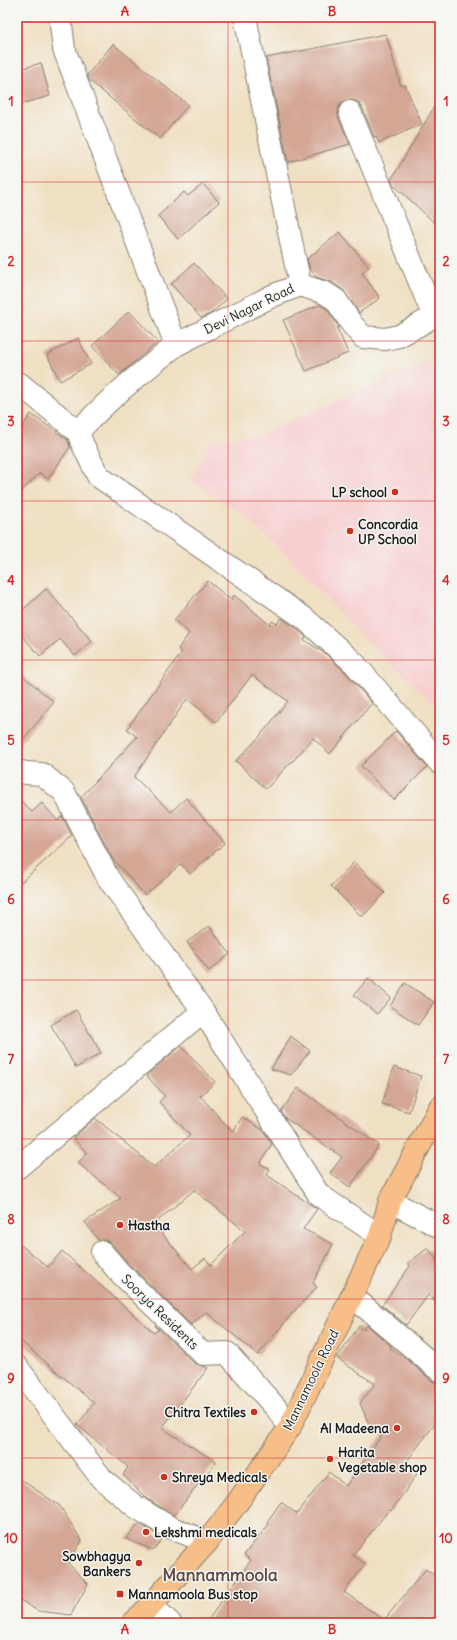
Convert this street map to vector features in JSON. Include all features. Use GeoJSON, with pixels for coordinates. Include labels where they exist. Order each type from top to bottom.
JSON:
{"type":"FeatureCollection","features":[{"type":"Feature","properties":{"kind":"main road","name":"Mannamoola Road"},"geometry":{"type":"LineString","coordinates":[[133,1623],[207,1542],[237,1503],[290,1427],[380,1236],[390,1201],[440,1106]]}},
{"type":"Feature","properties":{"kind":"street"},"geometry":{"type":"LineString","coordinates":[[60,17],[64,49],[176,345]]}},
{"type":"Feature","properties":{"kind":"street"},"geometry":{"type":"LineString","coordinates":[[245,17],[300,285]]}},
{"type":"Feature","properties":{"kind":"street"},"geometry":{"type":"LineString","coordinates":[[350,112],[437,315]]}},
{"type":"Feature","properties":{"kind":"street","name":"Devi Nagar Road"},"geometry":{"type":"LineString","coordinates":[[78,432],[99,409],[128,382],[176,345],[272,296],[300,285],[325,293],[336,300],[351,323],[363,337],[385,339],[399,336],[437,315]]}},
{"type":"Feature","properties":{"kind":"street"},"geometry":{"type":"LineString","coordinates":[[17,386],[20,384],[78,432],[98,476],[304,618],[354,663],[440,763]]}},
{"type":"Feature","properties":{"kind":"street"},"geometry":{"type":"LineString","coordinates":[[17,771],[42,774],[64,792],[108,878],[203,1011],[319,1195],[380,1236]]}},
{"type":"Feature","properties":{"kind":"street"},"geometry":{"type":"LineString","coordinates":[[17,1168],[203,1011]]}},
{"type":"Feature","properties":{"kind":"street"},"geometry":{"type":"LineString","coordinates":[[390,1201],[440,1227]]}},
{"type":"Feature","properties":{"kind":"street","name":"Soorya Residents"},"geometry":{"type":"LineString","coordinates":[[102,1252],[119,1272],[203,1354],[227,1354],[290,1427]]}},
{"type":"Feature","properties":{"kind":"street"},"geometry":{"type":"LineString","coordinates":[[352,1296],[440,1371]]}},
{"type":"Feature","properties":{"kind":"street"},"geometry":{"type":"LineString","coordinates":[[17,1368],[102,1479],[136,1507],[170,1527],[207,1542]]}},
{"type":"Feature","properties":{"kind":"street"},"geometry":{"type":"LineString","coordinates":[[151,1605],[170,1623]]}},
{"type":"Feature","properties":{"kind":"shaded area","name":"Concordia UP School"},"geometry":{"type":"Polygon","coordinates":[[[440,354],[440,705],[437,707],[356,630],[283,551],[237,510],[191,480],[212,440],[258,435],[419,365],[440,354]]]}},
{"type":"Feature","properties":{"kind":"building"},"geometry":{"type":"Polygon","coordinates":[[[386,34],[401,86],[405,85],[422,124],[379,143],[376,136],[374,137],[362,107],[358,102],[346,100],[340,104],[338,117],[350,144],[288,162],[266,58],[386,34]]]}},
{"type":"Feature","properties":{"kind":"building"},"geometry":{"type":"Polygon","coordinates":[[[113,44],[188,105],[160,139],[90,81],[87,75],[113,44]]]}},
{"type":"Feature","properties":{"kind":"building"},"geometry":{"type":"Polygon","coordinates":[[[41,63],[50,96],[17,105],[17,70],[41,63]]]}},
{"type":"Feature","properties":{"kind":"building"},"geometry":{"type":"Polygon","coordinates":[[[440,97],[440,228],[393,184],[391,180],[440,97]]]}},
{"type":"Feature","properties":{"kind":"building"},"geometry":{"type":"Polygon","coordinates":[[[203,184],[219,202],[178,239],[158,216],[184,192],[188,196],[203,184]]]}},
{"type":"Feature","properties":{"kind":"building"},"geometry":{"type":"Polygon","coordinates":[[[340,232],[369,267],[362,273],[380,298],[359,313],[343,290],[332,282],[316,277],[310,269],[307,259],[340,232]]]}},
{"type":"Feature","properties":{"kind":"building"},"geometry":{"type":"Polygon","coordinates":[[[194,263],[227,299],[212,313],[201,318],[171,284],[194,263]]]}},
{"type":"Feature","properties":{"kind":"building"},"geometry":{"type":"Polygon","coordinates":[[[320,305],[327,309],[339,327],[337,328],[348,353],[306,371],[283,320],[320,305]]]}},
{"type":"Feature","properties":{"kind":"building"},"geometry":{"type":"Polygon","coordinates":[[[129,311],[158,342],[119,375],[92,346],[129,311]]]}},
{"type":"Feature","properties":{"kind":"building"},"geometry":{"type":"Polygon","coordinates":[[[78,338],[91,364],[60,381],[47,355],[78,338]]]}},
{"type":"Feature","properties":{"kind":"building"},"geometry":{"type":"Polygon","coordinates":[[[31,414],[68,440],[70,447],[48,479],[40,473],[17,495],[17,434],[31,414]]]}},
{"type":"Feature","properties":{"kind":"building"},"geometry":{"type":"Polygon","coordinates":[[[208,581],[231,600],[234,595],[270,625],[272,621],[277,624],[281,618],[296,628],[306,637],[304,640],[326,654],[345,672],[372,703],[330,754],[313,738],[266,789],[236,761],[260,736],[288,701],[252,675],[216,722],[187,699],[134,777],[171,812],[186,798],[225,843],[190,874],[181,864],[145,895],[112,858],[81,797],[137,737],[127,729],[182,652],[178,649],[189,633],[174,620],[208,581]]]}},
{"type":"Feature","properties":{"kind":"building"},"geometry":{"type":"Polygon","coordinates":[[[46,589],[92,641],[75,656],[60,639],[40,656],[17,630],[17,615],[46,589]]]}},
{"type":"Feature","properties":{"kind":"building"},"geometry":{"type":"Polygon","coordinates":[[[17,671],[54,702],[17,747],[17,671]]]}},
{"type":"Feature","properties":{"kind":"building"},"geometry":{"type":"Polygon","coordinates":[[[396,731],[427,767],[394,800],[361,766],[396,731]]]}},
{"type":"Feature","properties":{"kind":"building"},"geometry":{"type":"Polygon","coordinates":[[[17,797],[32,812],[42,803],[58,821],[62,816],[72,836],[17,886],[17,797]]]}},
{"type":"Feature","properties":{"kind":"building"},"geometry":{"type":"Polygon","coordinates":[[[354,862],[385,893],[362,917],[331,886],[354,862]]]}},
{"type":"Feature","properties":{"kind":"building"},"geometry":{"type":"Polygon","coordinates":[[[209,926],[230,954],[209,971],[187,942],[209,926]]]}},
{"type":"Feature","properties":{"kind":"building"},"geometry":{"type":"Polygon","coordinates":[[[368,978],[391,998],[377,1014],[354,995],[368,978]]]}},
{"type":"Feature","properties":{"kind":"building"},"geometry":{"type":"Polygon","coordinates":[[[405,983],[434,1002],[418,1025],[390,1006],[405,983]]]}},
{"type":"Feature","properties":{"kind":"building"},"geometry":{"type":"Polygon","coordinates":[[[76,1010],[101,1053],[76,1068],[51,1025],[76,1010]]]}},
{"type":"Feature","properties":{"kind":"building"},"geometry":{"type":"Polygon","coordinates":[[[291,1036],[310,1051],[291,1075],[271,1069],[291,1036]]]}},
{"type":"Feature","properties":{"kind":"building"},"geometry":{"type":"Polygon","coordinates":[[[181,1046],[215,1082],[200,1096],[233,1132],[242,1117],[263,1130],[272,1144],[260,1164],[270,1169],[267,1175],[317,1209],[303,1229],[333,1244],[313,1283],[317,1287],[289,1317],[258,1355],[206,1312],[191,1325],[128,1263],[112,1244],[106,1240],[98,1240],[85,1222],[121,1198],[78,1163],[87,1153],[73,1138],[95,1118],[154,1167],[190,1135],[159,1102],[165,1096],[146,1075],[181,1046]],[[194,1190],[154,1224],[192,1269],[205,1258],[211,1265],[245,1231],[194,1190]]]}},
{"type":"Feature","properties":{"kind":"building"},"geometry":{"type":"Polygon","coordinates":[[[394,1067],[421,1076],[409,1112],[382,1104],[394,1067]]]}},
{"type":"Feature","properties":{"kind":"building"},"geometry":{"type":"Polygon","coordinates":[[[298,1088],[379,1145],[350,1187],[330,1173],[342,1157],[285,1118],[281,1111],[298,1088]]]}},
{"type":"Feature","properties":{"kind":"building"},"geometry":{"type":"Polygon","coordinates":[[[17,1242],[48,1267],[62,1251],[154,1333],[158,1330],[159,1331],[155,1325],[194,1363],[208,1368],[162,1428],[216,1462],[174,1515],[147,1499],[123,1475],[128,1467],[77,1425],[94,1403],[17,1338],[17,1242]]]}},
{"type":"Feature","properties":{"kind":"building"},"geometry":{"type":"Polygon","coordinates":[[[428,1248],[440,1265],[440,1308],[429,1294],[406,1325],[382,1305],[410,1266],[408,1263],[428,1248]]]}},
{"type":"Feature","properties":{"kind":"building"},"geometry":{"type":"Polygon","coordinates":[[[367,1325],[391,1346],[390,1348],[409,1361],[432,1381],[440,1383],[440,1417],[404,1465],[417,1474],[391,1511],[389,1510],[353,1555],[365,1564],[344,1592],[384,1620],[426,1569],[440,1580],[440,1623],[206,1623],[251,1560],[244,1555],[269,1524],[267,1522],[281,1502],[297,1514],[329,1472],[346,1486],[382,1435],[368,1422],[360,1403],[375,1384],[337,1358],[359,1326],[364,1330],[367,1325]]]}},
{"type":"Feature","properties":{"kind":"building"},"geometry":{"type":"Polygon","coordinates":[[[17,1477],[60,1506],[82,1541],[68,1563],[88,1584],[71,1615],[38,1611],[17,1598],[17,1477]]]}},
{"type":"Feature","properties":{"kind":"building","name":"Lekshmi medicals"},"geometry":{"type":"Polygon","coordinates":[[[139,1524],[163,1538],[153,1550],[126,1539],[139,1524]]]}},
{"type":"Feature","properties":{"kind":"place","name":"LP school"},"geometry":{"type":"Point","coordinates":[395,492]}},
{"type":"Feature","properties":{"kind":"place","name":"Concordia UP School"},"geometry":{"type":"Point","coordinates":[350,531]}},
{"type":"Feature","properties":{"kind":"place","name":"Hastha"},"geometry":{"type":"Point","coordinates":[120,1225]}},
{"type":"Feature","properties":{"kind":"place","name":"Chitra Textiles"},"geometry":{"type":"Point","coordinates":[254,1412]}},
{"type":"Feature","properties":{"kind":"place","name":"Al Madeena"},"geometry":{"type":"Point","coordinates":[397,1428]}},
{"type":"Feature","properties":{"kind":"place","name":"Harita Vegetable shop"},"geometry":{"type":"Point","coordinates":[330,1459]}},
{"type":"Feature","properties":{"kind":"place","name":"Shreya Medicals"},"geometry":{"type":"Point","coordinates":[164,1477]}},
{"type":"Feature","properties":{"kind":"place","name":"Lekshmi medicals"},"geometry":{"type":"Point","coordinates":[146,1532]}},
{"type":"Feature","properties":{"kind":"place","name":"Sowbhagya Bankers"},"geometry":{"type":"Point","coordinates":[139,1563]}},
{"type":"Feature","properties":{"kind":"place","name":"Mannamoola Bus stop"},"geometry":{"type":"Point","coordinates":[120,1594]}},
{"type":"Feature","properties":{"kind":"district","name":"Mannammoola"},"geometry":{"type":"Point","coordinates":[220,1575]}}]}
